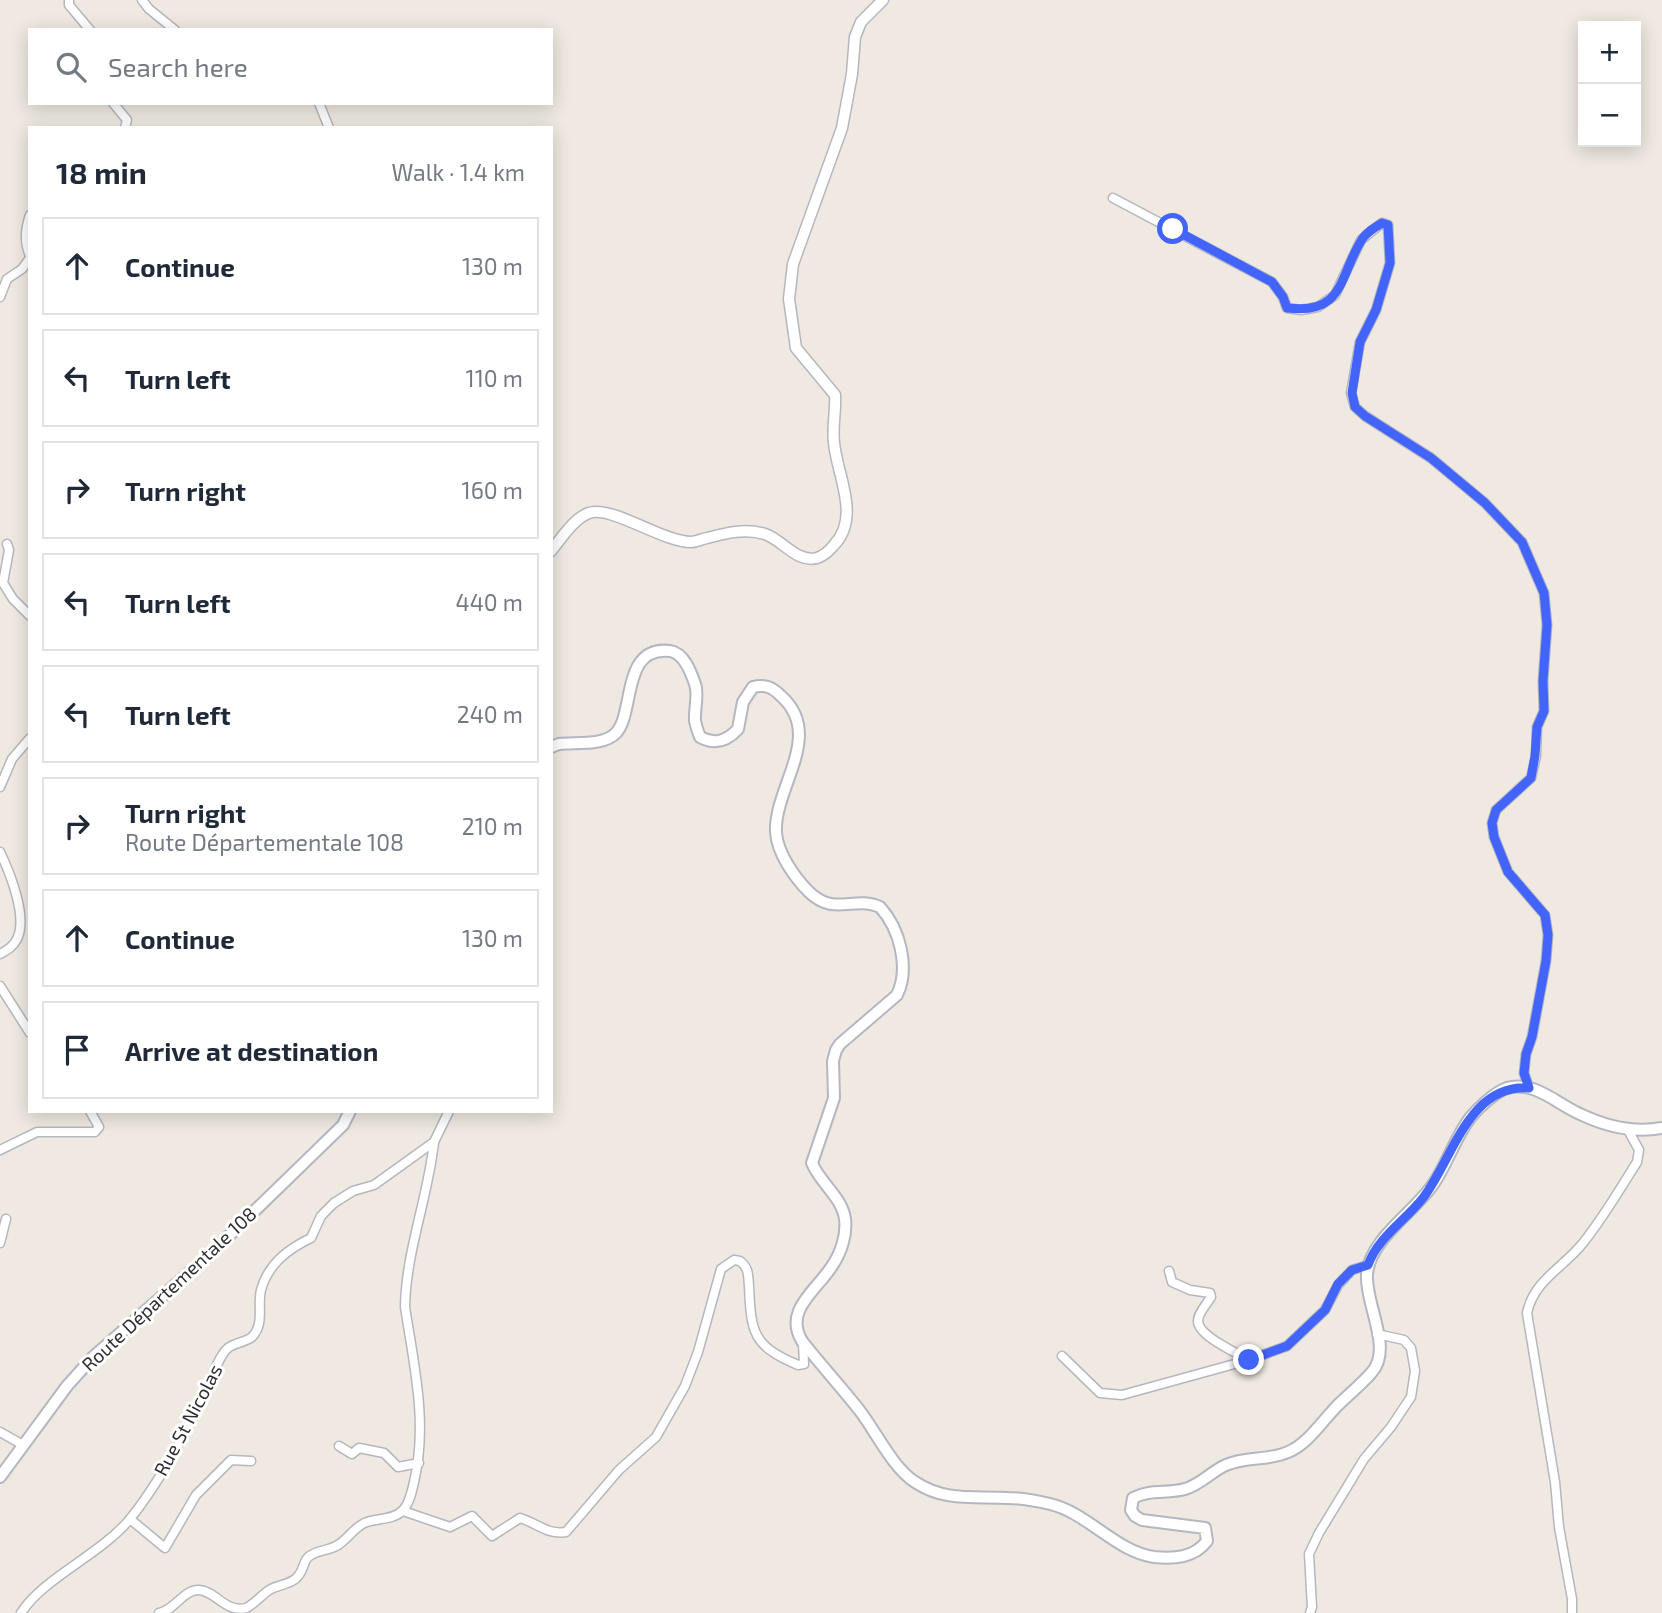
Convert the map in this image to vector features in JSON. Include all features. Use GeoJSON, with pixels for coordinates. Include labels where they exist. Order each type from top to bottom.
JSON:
{"type":"FeatureCollection","features":[{"type":"Feature","properties":{"kind":"main road"},"geometry":{"type":"LineString","coordinates":[[553,746],[607,738],[616,733],[638,666],[647,657],[662,651],[676,652],[687,664],[696,686],[695,721],[700,737],[707,741],[722,741],[738,729],[743,702],[753,687],[769,687],[785,698],[795,712],[800,739],[776,820],[778,846],[794,873],[811,894],[834,905],[862,902],[880,907],[897,935],[902,961],[901,987],[897,995],[840,1044],[833,1061],[834,1098],[812,1163],[841,1207],[845,1221],[844,1238],[832,1267],[810,1290],[800,1307],[797,1328],[802,1341],[913,1481],[938,1494],[953,1497],[1010,1498],[1061,1508],[1071,1511],[1135,1551],[1170,1559],[1185,1556],[1200,1548],[1208,1537],[1205,1528],[1199,1525],[1142,1520],[1131,1510],[1133,1498],[1148,1493],[1186,1489],[1232,1462],[1274,1456],[1294,1448],[1374,1370],[1380,1358],[1367,1283],[1368,1265],[1388,1234],[1416,1207],[1436,1181],[1458,1136],[1471,1117],[1502,1090],[1515,1087],[1542,1092],[1580,1114],[1627,1128],[1662,1128]]}},
{"type":"Feature","properties":{"kind":"main road","name":"Route Départementale 108"},"geometry":{"type":"LineString","coordinates":[[0,1477],[93,1357],[207,1257],[343,1125],[349,1113]]}},
{"type":"Feature","properties":{"kind":"street"},"geometry":{"type":"LineString","coordinates":[[69,0],[69,5],[88,28]]}},
{"type":"Feature","properties":{"kind":"street"},"geometry":{"type":"LineString","coordinates":[[142,0],[173,28]]}},
{"type":"Feature","properties":{"kind":"street"},"geometry":{"type":"LineString","coordinates":[[553,549],[570,528],[589,513],[604,512],[662,535],[691,542],[729,532],[748,531],[766,535],[802,557],[817,558],[830,551],[839,540],[847,514],[846,497],[833,441],[835,395],[796,348],[789,299],[793,264],[842,128],[852,74],[855,37],[861,22],[883,0]]}},
{"type":"Feature","properties":{"kind":"street"},"geometry":{"type":"LineString","coordinates":[[115,105],[127,120],[126,126]]}},
{"type":"Feature","properties":{"kind":"street"},"geometry":{"type":"LineString","coordinates":[[320,105],[328,126]]}},
{"type":"Feature","properties":{"kind":"street"},"geometry":{"type":"LineString","coordinates":[[1113,198],[1272,282],[1287,308],[1301,310],[1318,306],[1335,295],[1361,240],[1382,223],[1388,225],[1390,263],[1376,310],[1360,342],[1352,393],[1355,407],[1431,458],[1485,503],[1522,542],[1544,593],[1547,625],[1544,711],[1537,727],[1531,778],[1496,810],[1492,823],[1494,837],[1508,872],[1545,915],[1548,935],[1532,1037],[1526,1054],[1524,1073],[1529,1088]]}},
{"type":"Feature","properties":{"kind":"street"},"geometry":{"type":"LineString","coordinates":[[28,221],[25,245],[28,252]]}},
{"type":"Feature","properties":{"kind":"street"},"geometry":{"type":"LineString","coordinates":[[0,298],[7,279],[22,269],[28,260]]}},
{"type":"Feature","properties":{"kind":"street"},"geometry":{"type":"LineString","coordinates":[[7,544],[9,550],[3,583],[13,599],[28,614]]}},
{"type":"Feature","properties":{"kind":"street"},"geometry":{"type":"LineString","coordinates":[[0,787],[12,759],[28,740]]}},
{"type":"Feature","properties":{"kind":"street"},"geometry":{"type":"LineString","coordinates":[[0,852],[18,901],[20,929],[11,947],[0,954]]}},
{"type":"Feature","properties":{"kind":"street"},"geometry":{"type":"LineString","coordinates":[[0,986],[28,1030]]}},
{"type":"Feature","properties":{"kind":"street"},"geometry":{"type":"LineString","coordinates":[[0,1150],[37,1132],[95,1132],[99,1127],[91,1113]]}},
{"type":"Feature","properties":{"kind":"street","name":"Rue St Nicolas"},"geometry":{"type":"LineString","coordinates":[[21,1613],[29,1600],[96,1551],[130,1519],[202,1401],[227,1349],[252,1336],[260,1321],[261,1291],[274,1264],[291,1247],[311,1238],[321,1216],[334,1203],[353,1191],[374,1185],[434,1142],[448,1113]]}},
{"type":"Feature","properties":{"kind":"street"},"geometry":{"type":"LineString","coordinates":[[1572,1613],[1573,1599],[1559,1527],[1555,1482],[1527,1314],[1532,1294],[1549,1273],[1581,1245],[1637,1162],[1639,1150],[1627,1128]]}},
{"type":"Feature","properties":{"kind":"street"},"geometry":{"type":"LineString","coordinates":[[159,1613],[178,1603],[187,1592],[197,1589],[208,1592],[223,1605],[234,1610],[246,1608],[264,1592],[291,1582],[300,1574],[310,1555],[334,1547],[364,1522],[391,1517],[403,1511],[412,1492],[419,1463],[421,1412],[405,1293],[410,1255],[434,1142]]}},
{"type":"Feature","properties":{"kind":"street"},"geometry":{"type":"LineString","coordinates":[[0,1243],[6,1219]]}},
{"type":"Feature","properties":{"kind":"street"},"geometry":{"type":"LineString","coordinates":[[403,1511],[450,1527],[472,1516],[492,1536],[520,1518],[537,1523],[542,1530],[566,1532],[611,1478],[656,1437],[685,1386],[698,1352],[721,1269],[734,1260],[740,1261],[748,1270],[751,1318],[757,1337],[767,1349],[798,1365],[804,1364],[802,1341]]}},
{"type":"Feature","properties":{"kind":"street"},"geometry":{"type":"LineString","coordinates":[[1062,1356],[1100,1393],[1122,1395],[1249,1360],[1287,1346],[1325,1310],[1338,1284],[1352,1270],[1368,1265]]}},
{"type":"Feature","properties":{"kind":"street"},"geometry":{"type":"LineString","coordinates":[[1169,1271],[1172,1282],[1190,1290],[1210,1293],[1211,1297],[1199,1317],[1198,1324],[1202,1333],[1249,1360]]}},
{"type":"Feature","properties":{"kind":"street"},"geometry":{"type":"LineString","coordinates":[[1310,1613],[1310,1554],[1319,1533],[1364,1459],[1391,1427],[1410,1397],[1415,1371],[1411,1348],[1404,1340],[1377,1334]]}},
{"type":"Feature","properties":{"kind":"street"},"geometry":{"type":"LineString","coordinates":[[0,1433],[23,1445]]}},
{"type":"Feature","properties":{"kind":"street"},"geometry":{"type":"LineString","coordinates":[[339,1446],[352,1454],[359,1448],[384,1453],[398,1467],[419,1463]]}},
{"type":"Feature","properties":{"kind":"street"},"geometry":{"type":"LineString","coordinates":[[130,1519],[165,1548],[196,1495],[232,1460],[251,1461]]}},
{"type":"Feature","properties":{"kind":"route"},"geometry":{"type":"LineString","coordinates":[[1173,229],[1272,282],[1287,308],[1301,310],[1318,306],[1335,295],[1361,240],[1382,223],[1388,225],[1390,263],[1387,281],[1360,342],[1352,393],[1355,407],[1431,458],[1485,503],[1522,542],[1544,593],[1547,625],[1544,711],[1537,727],[1531,778],[1496,810],[1492,823],[1494,837],[1508,872],[1545,915],[1548,935],[1532,1037],[1526,1054],[1524,1073],[1529,1088],[1510,1087],[1502,1090],[1480,1107],[1458,1136],[1436,1181],[1416,1207],[1388,1234],[1368,1265],[1352,1270],[1338,1284],[1325,1310],[1287,1346],[1249,1360]]}}]}
